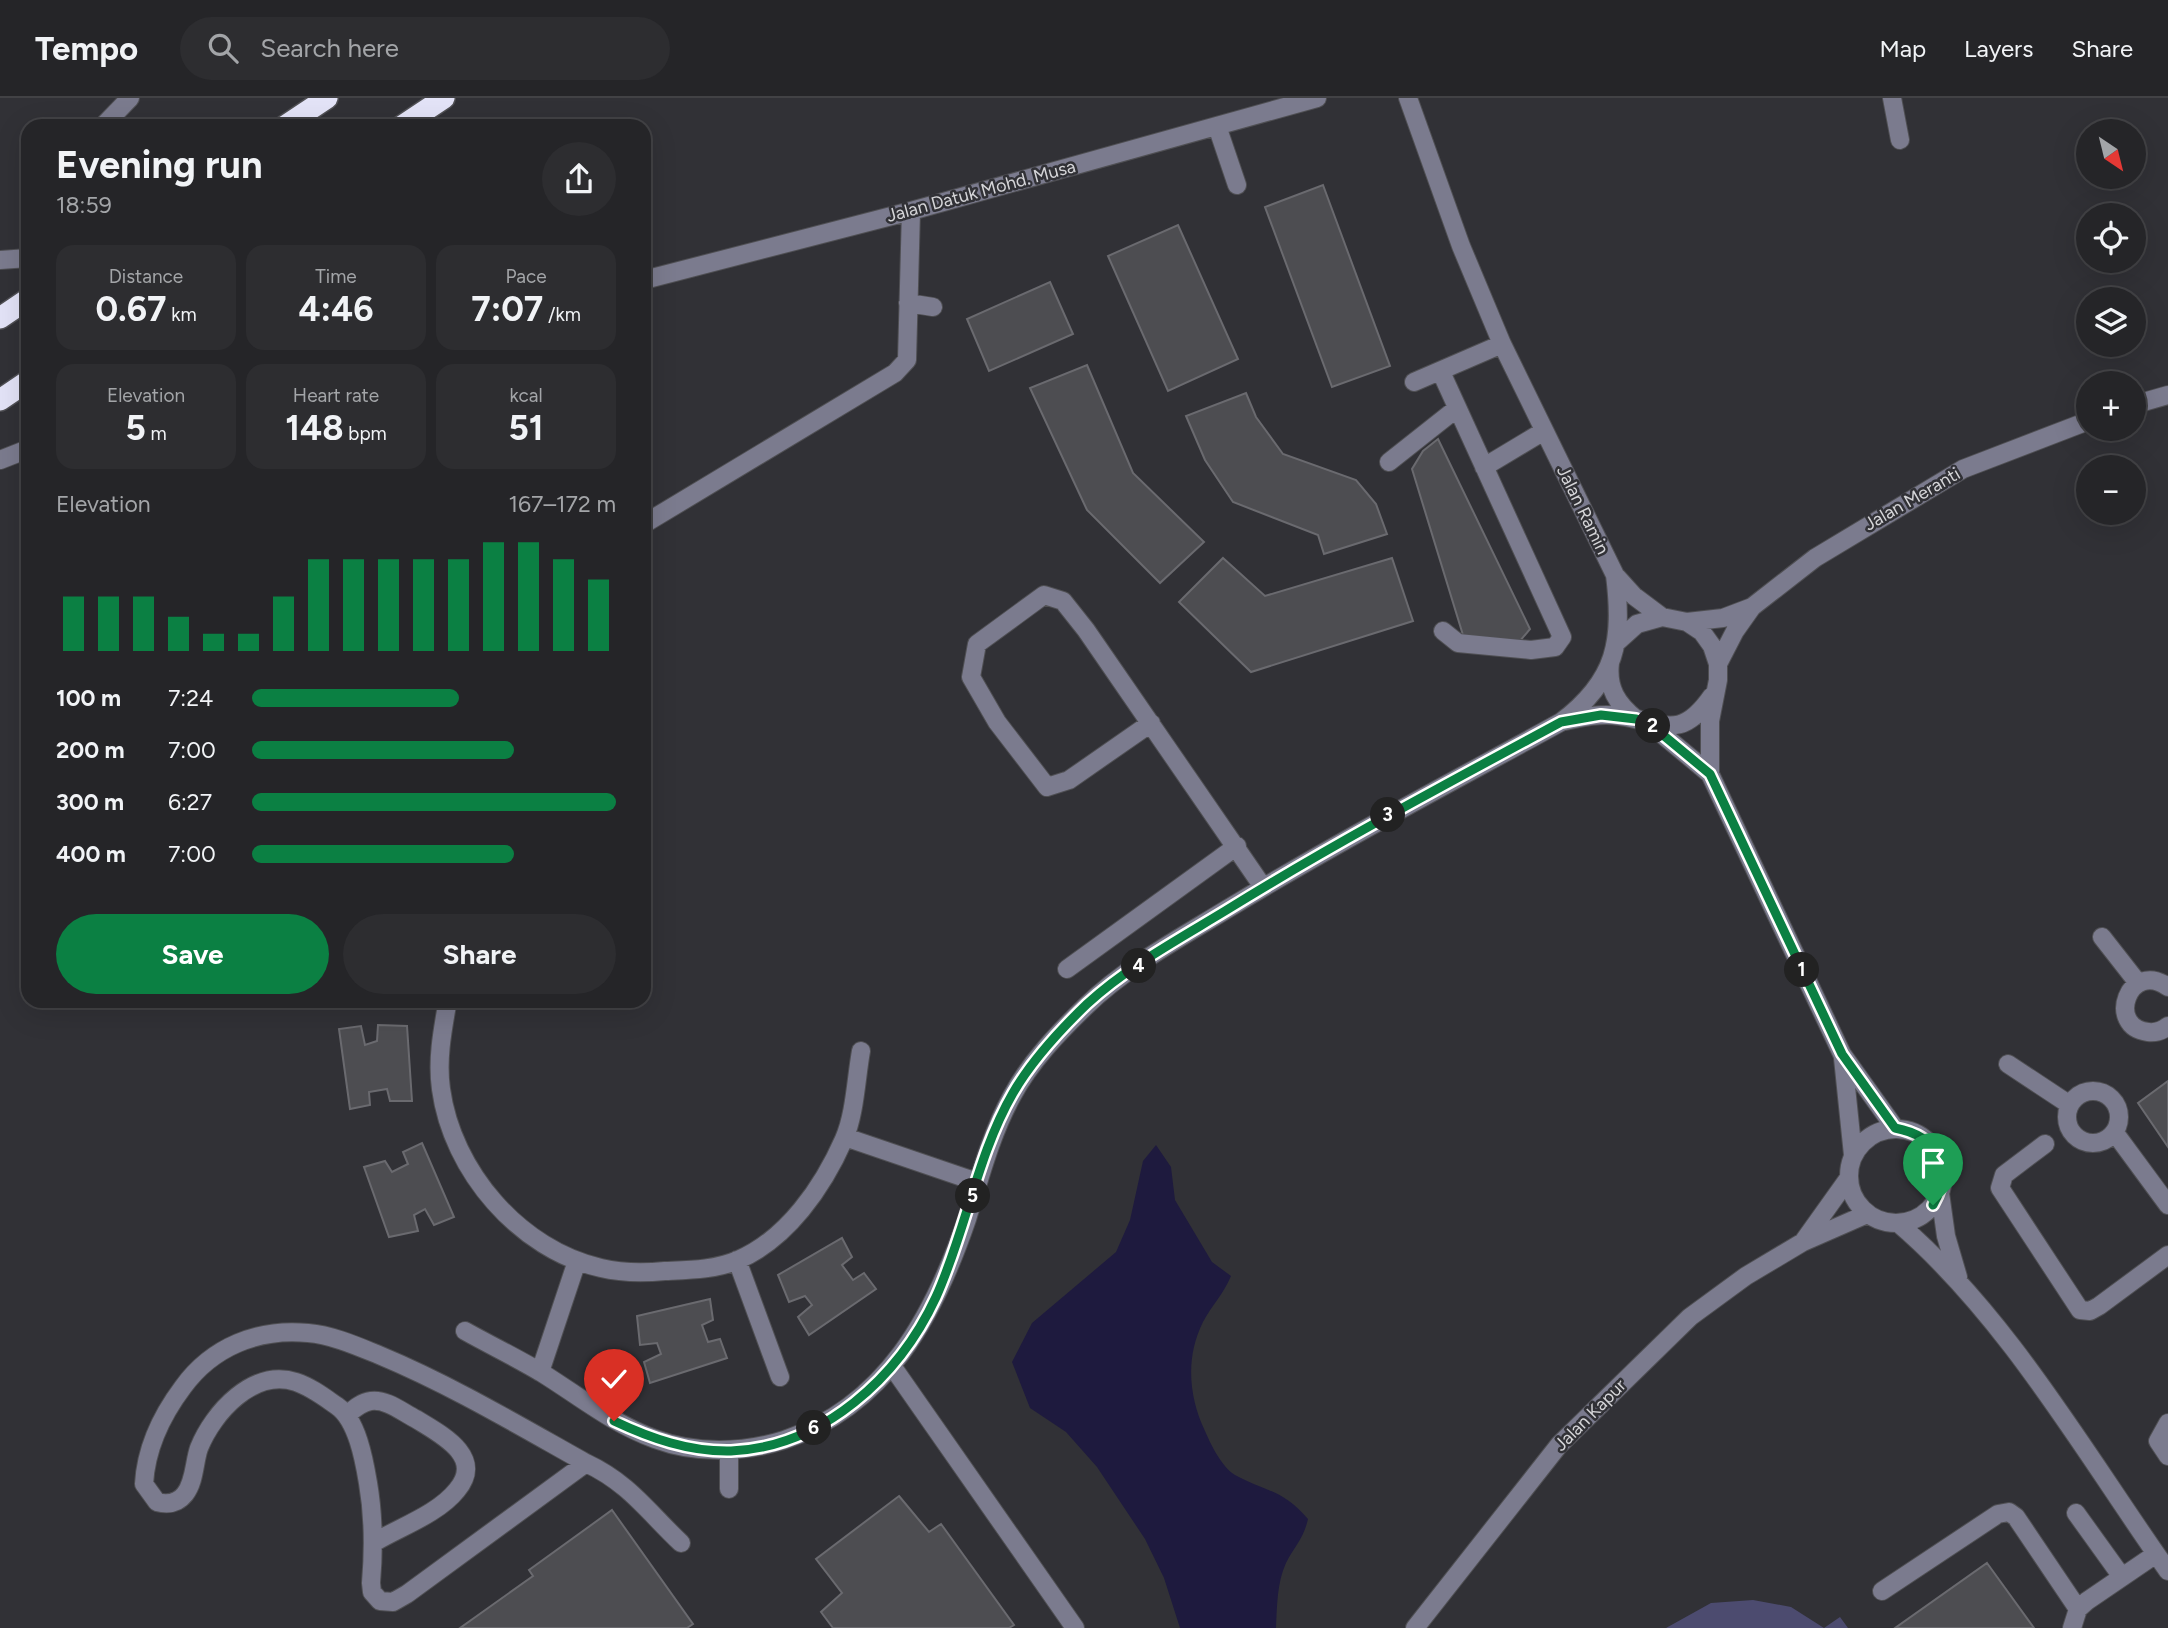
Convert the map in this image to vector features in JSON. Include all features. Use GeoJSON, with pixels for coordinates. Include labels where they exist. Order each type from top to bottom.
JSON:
{"type":"FeatureCollection","features":[{"type":"Feature","properties":{"kind":"highway"},"geometry":{"type":"LineString","coordinates":[[296,119],[327,98]]}},
{"type":"Feature","properties":{"kind":"highway"},"geometry":{"type":"LineString","coordinates":[[412,119],[444,98]]}},
{"type":"Feature","properties":{"kind":"highway"},"geometry":{"type":"LineString","coordinates":[[0,318],[21,304]]}},
{"type":"Feature","properties":{"kind":"highway"},"geometry":{"type":"LineString","coordinates":[[0,400],[21,386]]}},
{"type":"Feature","properties":{"kind":"street"},"geometry":{"type":"LineString","coordinates":[[110,119],[130,98]]}},
{"type":"Feature","properties":{"kind":"street","name":"Jalan Datuk Mohd. Musa"},"geometry":{"type":"LineString","coordinates":[[651,278],[911,211],[1317,98]]}},
{"type":"Feature","properties":{"kind":"street","name":"Jalan Ramin"},"geometry":{"type":"LineString","coordinates":[[1408,98],[1461,246],[1502,344],[1615,575]]}},
{"type":"Feature","properties":{"kind":"street"},"geometry":{"type":"LineString","coordinates":[[1892,98],[1900,140]]}},
{"type":"Feature","properties":{"kind":"street"},"geometry":{"type":"LineString","coordinates":[[1217,126],[1237,185]]}},
{"type":"Feature","properties":{"kind":"street"},"geometry":{"type":"LineString","coordinates":[[651,520],[895,373],[907,360],[911,211]]}},
{"type":"Feature","properties":{"kind":"street"},"geometry":{"type":"LineString","coordinates":[[0,260],[21,258]]}},
{"type":"Feature","properties":{"kind":"street"},"geometry":{"type":"LineString","coordinates":[[908,303],[933,307]]}},
{"type":"Feature","properties":{"kind":"street"},"geometry":{"type":"LineString","coordinates":[[1414,382],[1502,344]]}},
{"type":"Feature","properties":{"kind":"street"},"geometry":{"type":"LineString","coordinates":[[1441,372],[1562,637],[1555,647],[1531,650],[1458,643],[1443,631]]}},
{"type":"Feature","properties":{"kind":"street"},"geometry":{"type":"LineString","coordinates":[[2146,401],[2168,395]]}},
{"type":"Feature","properties":{"kind":"street"},"geometry":{"type":"LineString","coordinates":[[1389,462],[1456,408]]}},
{"type":"Feature","properties":{"kind":"street","name":"Jalan Meranti"},"geometry":{"type":"LineString","coordinates":[[1752,607],[1815,558],[1963,469],[2076,426]]}},
{"type":"Feature","properties":{"kind":"street"},"geometry":{"type":"LineString","coordinates":[[1484,467],[1547,438]]}},
{"type":"Feature","properties":{"kind":"street"},"geometry":{"type":"LineString","coordinates":[[0,460],[21,452]]}},
{"type":"Feature","properties":{"kind":"street"},"geometry":{"type":"LineString","coordinates":[[1615,575],[1634,596],[1662,617],[1687,622],[1723,618],[1752,607]]}},
{"type":"Feature","properties":{"kind":"street"},"geometry":{"type":"LineString","coordinates":[[1615,575],[1620,609],[1608,676],[1613,693],[1622,708],[1710,774]]}},
{"type":"Feature","properties":{"kind":"street"},"geometry":{"type":"LineString","coordinates":[[1151,723],[1069,779],[1047,787],[997,722],[971,677],[977,644],[1044,595],[1063,601],[1151,723],[1263,887]]}},
{"type":"Feature","properties":{"kind":"street"},"geometry":{"type":"LineString","coordinates":[[1752,607],[1735,631],[1718,664],[1708,756],[1710,774],[1842,1054],[1895,1128]]}},
{"type":"Feature","properties":{"kind":"street"},"geometry":{"type":"LineString","coordinates":[[465,1331],[540,1372],[614,1421],[657,1440],[729,1451],[777,1442],[826,1422],[848,1408],[892,1366],[912,1341],[936,1296],[1013,1092],[1045,1050],[1088,1004],[1180,938],[1263,887],[1344,839],[1561,722],[1589,698],[1614,650],[1637,624],[1662,617]]}},
{"type":"Feature","properties":{"kind":"street"},"geometry":{"type":"LineString","coordinates":[[1687,622],[1702,632],[1713,646],[1718,664]]}},
{"type":"Feature","properties":{"kind":"street"},"geometry":{"type":"LineString","coordinates":[[1561,722],[1601,715],[1670,726],[1687,721],[1702,710],[1713,695]]}},
{"type":"Feature","properties":{"kind":"street"},"geometry":{"type":"LineString","coordinates":[[1067,969],[1237,846]]}},
{"type":"Feature","properties":{"kind":"street"},"geometry":{"type":"LineString","coordinates":[[2102,937],[2137,983]]}},
{"type":"Feature","properties":{"kind":"street"},"geometry":{"type":"LineString","coordinates":[[2168,987],[2161,982],[2149,980],[2137,983],[2129,991],[2124,1003],[2125,1014],[2131,1025],[2141,1031],[2152,1033],[2168,1026]]}},
{"type":"Feature","properties":{"kind":"street"},"geometry":{"type":"LineString","coordinates":[[447,1008],[440,1054],[441,1090],[456,1145],[474,1175],[500,1208],[542,1242],[577,1261],[603,1269],[644,1273],[712,1267],[737,1260],[763,1246],[791,1222],[822,1183],[845,1137],[861,1051]]}},
{"type":"Feature","properties":{"kind":"street"},"geometry":{"type":"LineString","coordinates":[[1842,1054],[1853,1155],[1848,1179],[1851,1192],[1867,1214],[1882,1222],[1898,1223],[1923,1215],[1940,1193]]}},
{"type":"Feature","properties":{"kind":"street"},"geometry":{"type":"LineString","coordinates":[[2008,1064],[2070,1105]]}},
{"type":"Feature","properties":{"kind":"street"},"geometry":{"type":"LineString","coordinates":[[2094,1091],[2112,1097],[2120,1114],[2115,1133],[2100,1143],[2082,1141],[2069,1128],[2070,1105],[2076,1097],[2094,1091]]}},
{"type":"Feature","properties":{"kind":"street"},"geometry":{"type":"LineString","coordinates":[[1853,1155],[1870,1136],[1895,1128],[1911,1131],[1926,1139],[1936,1151],[1943,1179],[1940,1193],[1946,1236],[1959,1280]]}},
{"type":"Feature","properties":{"kind":"street"},"geometry":{"type":"LineString","coordinates":[[2115,1133],[2168,1205]]}},
{"type":"Feature","properties":{"kind":"street"},"geometry":{"type":"LineString","coordinates":[[845,1137],[977,1182]]}},
{"type":"Feature","properties":{"kind":"street"},"geometry":{"type":"LineString","coordinates":[[2045,1144],[2004,1175],[2000,1188],[2080,1310],[2090,1311],[2168,1255]]}},
{"type":"Feature","properties":{"kind":"street","name":"Jalan Kapur"},"geometry":{"type":"LineString","coordinates":[[1803,1242],[1848,1179]]}},
{"type":"Feature","properties":{"kind":"street","name":"Jalan Kapur"},"geometry":{"type":"LineString","coordinates":[[1415,1628],[1559,1445],[1690,1317],[1746,1276],[1803,1242],[1867,1214]]}},
{"type":"Feature","properties":{"kind":"street"},"geometry":{"type":"LineString","coordinates":[[1898,1223],[1959,1280],[2050,1400],[2164,1565],[2122,1577],[2078,1609],[2072,1628]]}},
{"type":"Feature","properties":{"kind":"street"},"geometry":{"type":"LineString","coordinates":[[737,1260],[780,1377]]}},
{"type":"Feature","properties":{"kind":"street"},"geometry":{"type":"LineString","coordinates":[[540,1372],[577,1261]]}},
{"type":"Feature","properties":{"kind":"street"},"geometry":{"type":"LineString","coordinates":[[586,1463],[393,1602],[380,1601],[372,1592],[375,1542],[367,1475],[348,1414],[312,1389],[293,1381],[276,1380],[244,1391],[215,1420],[198,1450],[190,1487],[181,1498],[164,1504],[157,1502],[147,1492],[144,1484],[149,1451],[174,1398],[204,1360],[235,1343],[290,1332],[311,1333],[341,1341],[440,1382],[612,1475],[681,1543]]}},
{"type":"Feature","properties":{"kind":"street"},"geometry":{"type":"LineString","coordinates":[[892,1366],[1075,1628]]}},
{"type":"Feature","properties":{"kind":"street"},"geometry":{"type":"LineString","coordinates":[[348,1414],[361,1404],[372,1401],[392,1405],[448,1438],[463,1455],[466,1475],[458,1490],[445,1502],[375,1542]]}},
{"type":"Feature","properties":{"kind":"street"},"geometry":{"type":"LineString","coordinates":[[2168,1423],[2158,1435],[2158,1441],[2168,1456]]}},
{"type":"Feature","properties":{"kind":"street"},"geometry":{"type":"LineString","coordinates":[[729,1451],[729,1489]]}},
{"type":"Feature","properties":{"kind":"street"},"geometry":{"type":"LineString","coordinates":[[1882,1591],[1998,1514],[2009,1513],[2016,1517],[2078,1609]]}},
{"type":"Feature","properties":{"kind":"street"},"geometry":{"type":"LineString","coordinates":[[2076,1513],[2122,1577]]}},
{"type":"Feature","properties":{"kind":"shaded area"},"geometry":{"type":"Polygon","coordinates":[[[1156,1145],[1171,1167],[1175,1200],[1212,1262],[1231,1276],[1203,1322],[1193,1349],[1191,1377],[1200,1418],[1214,1449],[1230,1471],[1282,1496],[1308,1519],[1283,1570],[1276,1628],[1180,1628],[1164,1578],[1145,1539],[1097,1467],[1066,1432],[1030,1408],[1012,1362],[1032,1323],[1116,1252],[1130,1220],[1143,1161],[1156,1145]]]}},
{"type":"Feature","properties":{"kind":"shaded area"},"geometry":{"type":"Polygon","coordinates":[[[1753,1600],[1791,1607],[1824,1628],[1666,1628],[1711,1603],[1753,1600]]]}},
{"type":"Feature","properties":{"kind":"shaded area"},"geometry":{"type":"Polygon","coordinates":[[[1840,1617],[1848,1628],[1824,1628],[1840,1617]]]}},
{"type":"Feature","properties":{"kind":"building"},"geometry":{"type":"Polygon","coordinates":[[[1323,185],[1390,366],[1332,387],[1265,207],[1323,185]]]}},
{"type":"Feature","properties":{"kind":"building"},"geometry":{"type":"Polygon","coordinates":[[[1178,225],[1238,359],[1168,391],[1108,256],[1178,225]]]}},
{"type":"Feature","properties":{"kind":"building"},"geometry":{"type":"Polygon","coordinates":[[[1050,282],[1073,334],[989,371],[967,319],[1050,282]]]}},
{"type":"Feature","properties":{"kind":"building"},"geometry":{"type":"Polygon","coordinates":[[[1087,365],[1133,473],[1204,542],[1160,583],[1087,510],[1030,388],[1087,365]]]}},
{"type":"Feature","properties":{"kind":"building"},"geometry":{"type":"Polygon","coordinates":[[[1246,393],[1256,417],[1283,454],[1356,480],[1376,504],[1387,534],[1324,554],[1318,535],[1233,502],[1205,460],[1186,416],[1246,393]]]}},
{"type":"Feature","properties":{"kind":"building"},"geometry":{"type":"Polygon","coordinates":[[[1438,439],[1530,629],[1520,641],[1463,635],[1412,469],[1423,451],[1438,439]]]}},
{"type":"Feature","properties":{"kind":"building"},"geometry":{"type":"Polygon","coordinates":[[[1223,558],[1265,596],[1392,558],[1413,621],[1251,672],[1179,602],[1223,558]]]}},
{"type":"Feature","properties":{"kind":"building"},"geometry":{"type":"Polygon","coordinates":[[[378,1025],[407,1026],[412,1101],[390,1101],[387,1089],[369,1092],[370,1105],[350,1109],[339,1029],[361,1026],[365,1045],[377,1041],[378,1025]]]}},
{"type":"Feature","properties":{"kind":"building"},"geometry":{"type":"Polygon","coordinates":[[[2168,1081],[2168,1147],[2138,1103],[2168,1081]]]}},
{"type":"Feature","properties":{"kind":"building"},"geometry":{"type":"Polygon","coordinates":[[[422,1143],[454,1217],[434,1225],[425,1209],[414,1215],[418,1231],[389,1237],[364,1167],[385,1161],[392,1172],[408,1164],[403,1152],[422,1143]]]}},
{"type":"Feature","properties":{"kind":"building"},"geometry":{"type":"Polygon","coordinates":[[[842,1238],[852,1257],[842,1265],[853,1280],[864,1273],[876,1289],[809,1335],[798,1317],[812,1305],[805,1296],[789,1302],[778,1275],[842,1238]]]}},
{"type":"Feature","properties":{"kind":"building"},"geometry":{"type":"Polygon","coordinates":[[[710,1299],[713,1320],[702,1325],[708,1342],[720,1339],[727,1358],[650,1383],[644,1362],[661,1354],[657,1343],[640,1345],[637,1316],[710,1299]]]}},
{"type":"Feature","properties":{"kind":"building"},"geometry":{"type":"Polygon","coordinates":[[[899,1496],[929,1532],[941,1524],[1014,1625],[1009,1628],[833,1628],[821,1612],[842,1593],[816,1559],[899,1496]]]}},
{"type":"Feature","properties":{"kind":"building"},"geometry":{"type":"Polygon","coordinates":[[[612,1510],[693,1624],[687,1628],[460,1628],[533,1576],[529,1570],[612,1510]]]}},
{"type":"Feature","properties":{"kind":"building"},"geometry":{"type":"Polygon","coordinates":[[[1987,1563],[2034,1628],[1895,1628],[1987,1563]]]}},
{"type":"Feature","properties":{"kind":"route"},"geometry":{"type":"LineString","coordinates":[[614,1421],[657,1440],[729,1451],[777,1442],[800,1434],[848,1408],[892,1366],[918,1331],[936,1296],[966,1220],[991,1143],[1013,1092],[1051,1042],[1088,1004],[1108,987],[1180,938],[1344,839],[1561,722],[1583,717],[1619,716],[1651,725],[1710,774],[1842,1054],[1895,1128],[1911,1131],[1926,1139],[1936,1151],[1942,1164],[1943,1179],[1940,1193],[1933,1205]]}}]}
